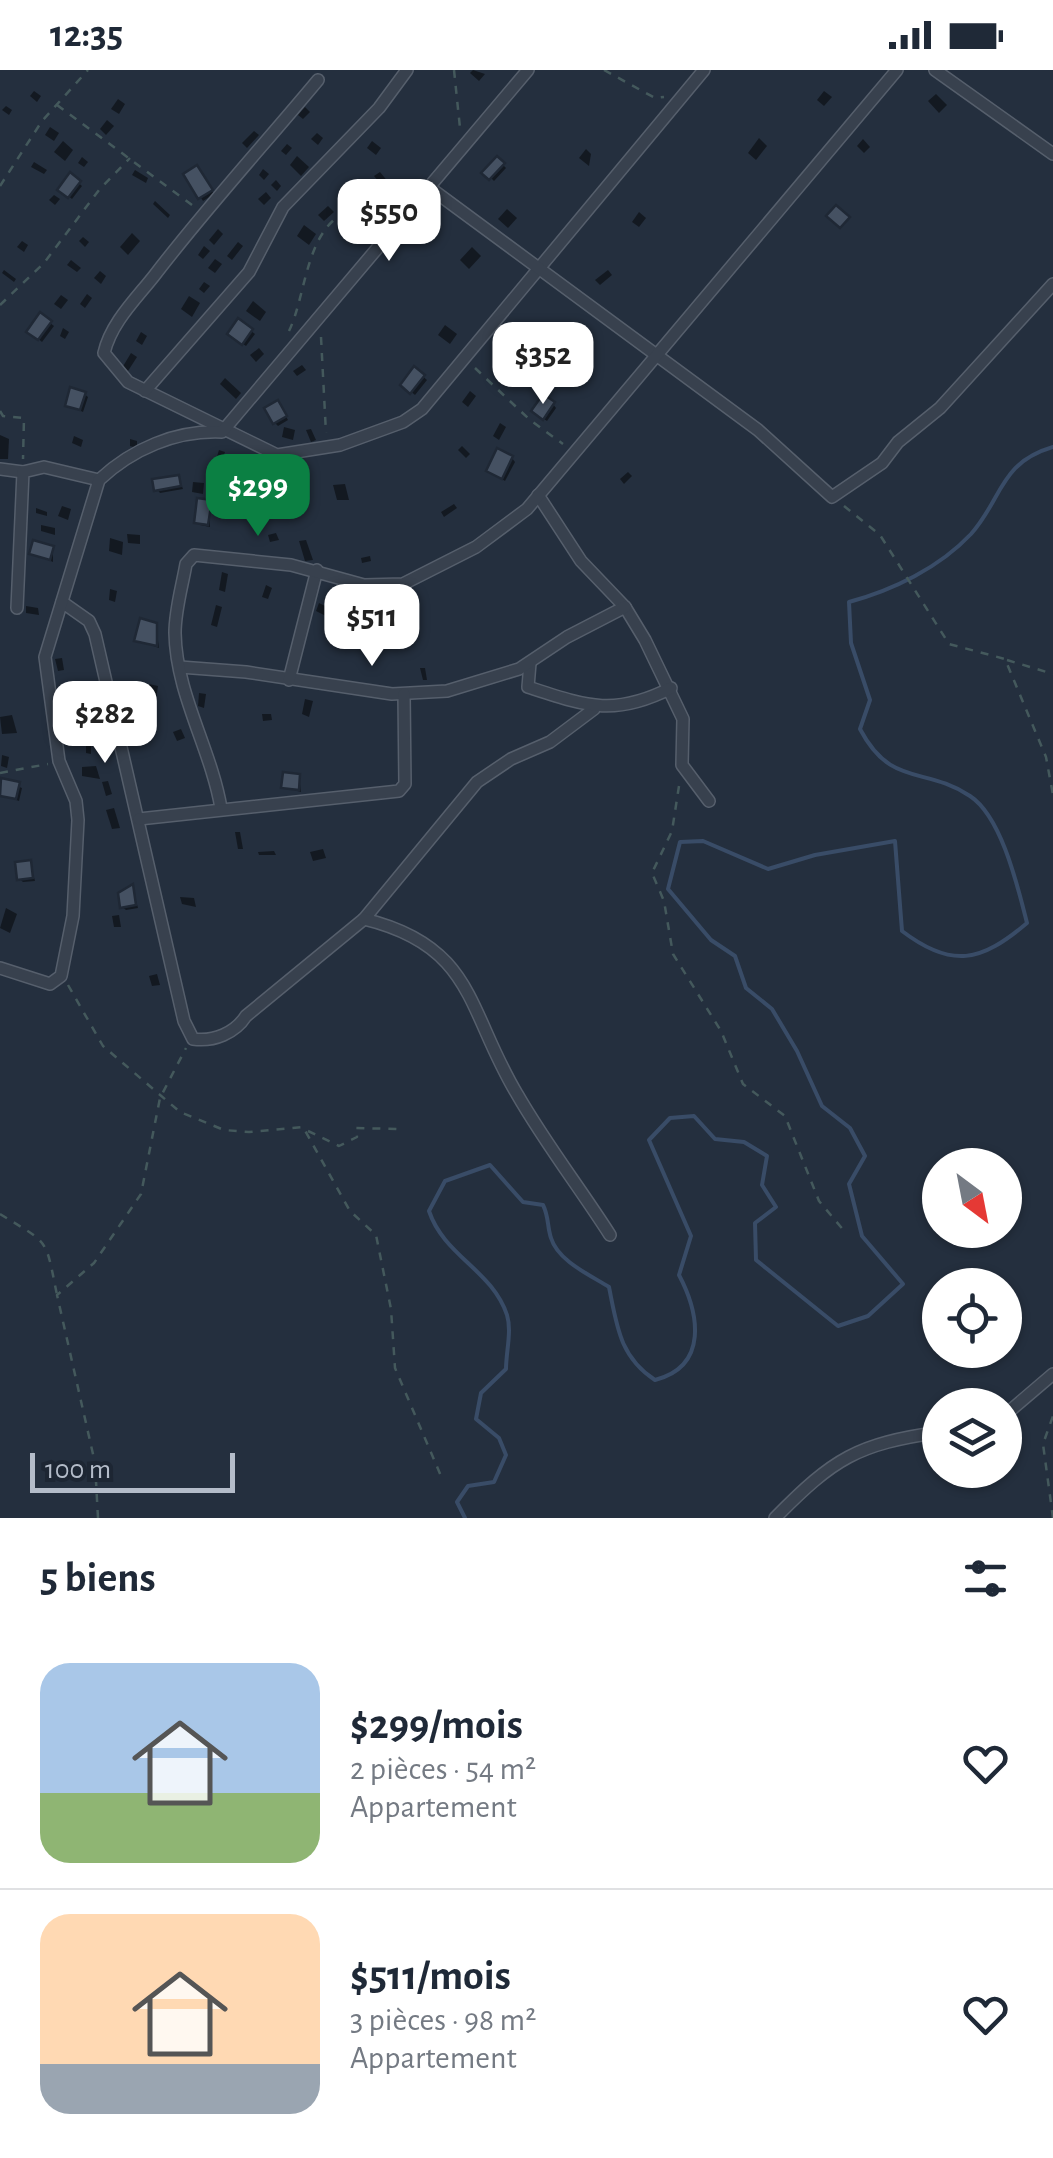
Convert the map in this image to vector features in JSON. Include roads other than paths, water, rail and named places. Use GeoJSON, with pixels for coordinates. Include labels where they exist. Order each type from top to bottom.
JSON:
{"type":"FeatureCollection","features":[{"type":"Feature","properties":{"kind":"street"},"geometry":{"type":"LineString","coordinates":[[145,391],[249,272],[282,207],[378,108],[407,70]]}},
{"type":"Feature","properties":{"kind":"street"},"geometry":{"type":"LineString","coordinates":[[0,968],[50,984],[61,976],[73,916],[78,820],[76,801],[59,762],[44,657],[99,480],[117,463],[177,436],[222,432],[528,70]]}},
{"type":"Feature","properties":{"kind":"street"},"geometry":{"type":"LineString","coordinates":[[318,80],[202,213],[108,338],[104,353],[112,367],[145,391],[222,432],[277,455],[324,450],[403,422],[440,392],[538,267],[704,70]]}},
{"type":"Feature","properties":{"kind":"street"},"geometry":{"type":"LineString","coordinates":[[221,808],[212,757],[198,730],[180,667],[176,615],[186,564],[194,555],[317,570],[364,585],[403,584],[476,547],[538,495],[897,70]]}},
{"type":"Feature","properties":{"kind":"street"},"geometry":{"type":"LineString","coordinates":[[935,70],[1053,154]]}},
{"type":"Feature","properties":{"kind":"street"},"geometry":{"type":"LineString","coordinates":[[430,188],[758,430],[810,481],[836,497],[851,480],[882,464],[898,442],[940,408],[1053,284]]}},
{"type":"Feature","properties":{"kind":"street"},"geometry":{"type":"LineString","coordinates":[[0,469],[23,472],[44,467],[99,480]]}},
{"type":"Feature","properties":{"kind":"street"},"geometry":{"type":"LineString","coordinates":[[17,608],[23,472]]}},
{"type":"Feature","properties":{"kind":"street"},"geometry":{"type":"LineString","coordinates":[[538,495],[593,577],[625,607],[671,688],[684,718],[682,764],[708,801]]}},
{"type":"Feature","properties":{"kind":"street"},"geometry":{"type":"LineString","coordinates":[[288,680],[317,570]]}},
{"type":"Feature","properties":{"kind":"street"},"geometry":{"type":"LineString","coordinates":[[62,602],[88,621],[95,634],[184,1021],[192,1039],[202,1040],[239,1027],[246,1016],[364,919],[477,782],[511,759],[550,742],[594,708]]}},
{"type":"Feature","properties":{"kind":"street"},"geometry":{"type":"LineString","coordinates":[[180,667],[404,694],[447,691],[530,663],[566,637],[625,607]]}},
{"type":"Feature","properties":{"kind":"street"},"geometry":{"type":"LineString","coordinates":[[530,663],[528,687],[594,708],[625,707],[671,688]]}},
{"type":"Feature","properties":{"kind":"street"},"geometry":{"type":"LineString","coordinates":[[139,819],[398,791],[405,784],[404,694]]}},
{"type":"Feature","properties":{"kind":"street"},"geometry":{"type":"LineString","coordinates":[[364,919],[415,935],[445,959],[468,991],[517,1096],[610,1236]]}},
{"type":"Feature","properties":{"kind":"street"},"geometry":{"type":"LineString","coordinates":[[1022,1400],[1053,1374]]}},
{"type":"Feature","properties":{"kind":"street"},"geometry":{"type":"LineString","coordinates":[[775,1518],[810,1482],[862,1450],[879,1441],[922,1435]]}},
{"type":"Feature","properties":{"kind":"waterway"},"geometry":{"type":"LineString","coordinates":[[465,1518],[457,1502],[468,1486],[494,1482],[506,1455],[499,1438],[476,1419],[481,1393],[506,1369],[509,1328],[500,1299],[445,1240],[429,1211],[445,1181],[490,1165],[523,1202],[543,1205],[560,1254],[609,1287],[627,1351],[655,1380],[684,1363],[695,1336],[691,1305],[679,1275],[691,1236],[649,1140],[670,1118],[694,1116],[715,1139],[744,1142],[767,1156],[762,1185],[776,1207],[755,1223],[756,1260],[838,1326],[868,1316],[903,1284],[862,1236],[849,1184],[865,1156],[850,1128],[822,1106],[772,1009],[746,988],[735,956],[711,940],[668,889],[680,842],[703,841],[768,869],[815,855],[895,841],[902,931],[920,943],[936,951],[966,956],[995,946],[1027,923],[1000,836],[981,806],[954,787],[884,760],[860,729],[870,700],[851,643],[849,602],[898,584],[945,557],[971,534],[1012,472],[1035,454],[1053,447]]}}]}
